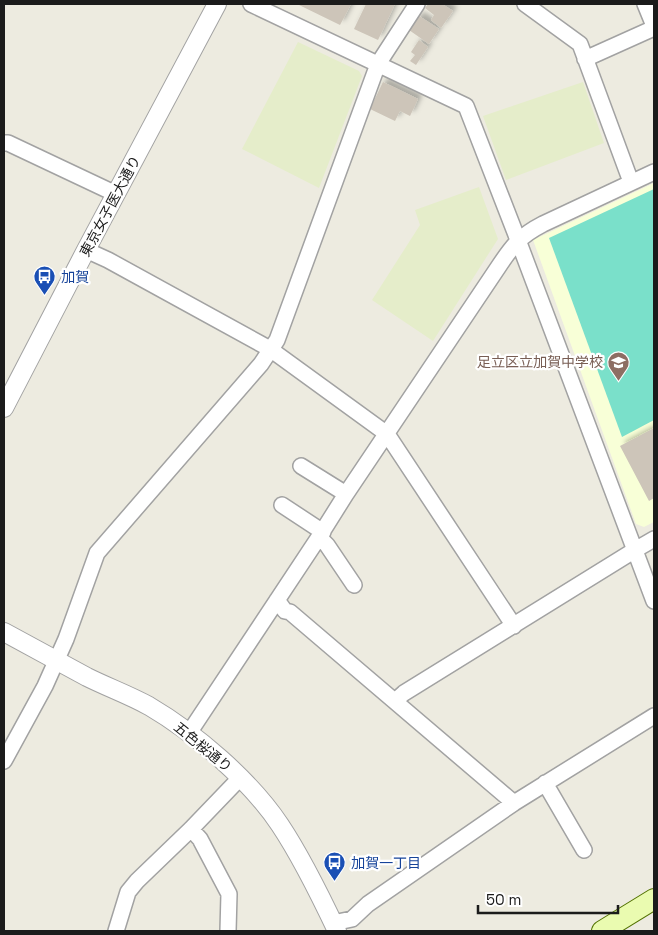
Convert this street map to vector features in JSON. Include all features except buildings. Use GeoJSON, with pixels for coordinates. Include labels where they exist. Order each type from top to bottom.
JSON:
{"type":"FeatureCollection","features":[{"type":"Feature","properties":{"kind":"main road"},"geometry":{"type":"LineString","coordinates":[[602,931],[654,899]]}},
{"type":"Feature","properties":{"kind":"street","name":"東京女子医大通り"},"geometry":{"type":"LineString","coordinates":[[4,408],[217,4]]}},
{"type":"Feature","properties":{"kind":"street"},"geometry":{"type":"LineString","coordinates":[[251,4],[466,106],[654,601]]}},
{"type":"Feature","properties":{"kind":"street"},"geometry":{"type":"LineString","coordinates":[[4,760],[45,686],[66,640],[97,553],[261,364],[277,340],[378,64],[417,4]]}},
{"type":"Feature","properties":{"kind":"street"},"geometry":{"type":"LineString","coordinates":[[525,4],[580,44],[631,182]]}},
{"type":"Feature","properties":{"kind":"street"},"geometry":{"type":"LineString","coordinates":[[585,59],[654,27],[645,4]]}},
{"type":"Feature","properties":{"kind":"street"},"geometry":{"type":"LineString","coordinates":[[4,142],[116,194]]}},
{"type":"Feature","properties":{"kind":"street"},"geometry":{"type":"LineString","coordinates":[[188,733],[321,535],[346,494],[518,240],[543,224],[654,172]]}},
{"type":"Feature","properties":{"kind":"street"},"geometry":{"type":"LineString","coordinates":[[86,250],[108,260],[270,349],[387,434],[514,626]]}},
{"type":"Feature","properties":{"kind":"street"},"geometry":{"type":"LineString","coordinates":[[301,466],[346,494]]}},
{"type":"Feature","properties":{"kind":"street"},"geometry":{"type":"LineString","coordinates":[[282,505],[321,535],[354,585]]}},
{"type":"Feature","properties":{"kind":"street"},"geometry":{"type":"LineString","coordinates":[[395,701],[404,693],[654,539]]}},
{"type":"Feature","properties":{"kind":"street"},"geometry":{"type":"LineString","coordinates":[[277,600],[285,611],[290,612],[514,803]]}},
{"type":"Feature","properties":{"kind":"street","name":"五色桜通り"},"geometry":{"type":"LineString","coordinates":[[4,632],[148,706],[188,733],[240,778],[280,824],[305,867],[335,927]]}},
{"type":"Feature","properties":{"kind":"street"},"geometry":{"type":"LineString","coordinates":[[335,927],[352,919],[368,904],[514,803],[654,716]]}},
{"type":"Feature","properties":{"kind":"street"},"geometry":{"type":"LineString","coordinates":[[116,931],[128,892],[240,778]]}},
{"type":"Feature","properties":{"kind":"street"},"geometry":{"type":"LineString","coordinates":[[545,784],[584,850]]}},
{"type":"Feature","properties":{"kind":"street"},"geometry":{"type":"LineString","coordinates":[[191,829],[200,839],[229,894],[228,931]]}},
{"type":"Feature","properties":{"kind":"shaded area"},"geometry":{"type":"Polygon","coordinates":[[[298,42],[359,71],[362,76],[319,188],[242,149],[298,42]]]}},
{"type":"Feature","properties":{"kind":"shaded area"},"geometry":{"type":"Polygon","coordinates":[[[583,82],[604,143],[506,180],[483,116],[583,82]]]}},
{"type":"Feature","properties":{"kind":"shaded area","name":"足立区立加賀中学校"},"geometry":{"type":"Polygon","coordinates":[[[654,183],[654,522],[644,527],[636,524],[533,240],[654,183]]]}},
{"type":"Feature","properties":{"kind":"shaded area"},"geometry":{"type":"Polygon","coordinates":[[[479,187],[498,239],[433,341],[372,300],[420,225],[415,210],[479,187]]]}},
{"type":"Feature","properties":{"kind":"shaded area","name":"足立区立加賀中学校"},"geometry":{"type":"Polygon","coordinates":[[[654,189],[654,420],[622,437],[549,238],[654,189]]]}},
{"type":"Feature","properties":{"kind":"place","name":"加賀"},"geometry":{"type":"Point","coordinates":[45,296]}},
{"type":"Feature","properties":{"kind":"place","name":"足立区立加賀中学校"},"geometry":{"type":"Point","coordinates":[619,381]}},
{"type":"Feature","properties":{"kind":"place","name":"加賀一丁目"},"geometry":{"type":"Point","coordinates":[335,882]}}]}
